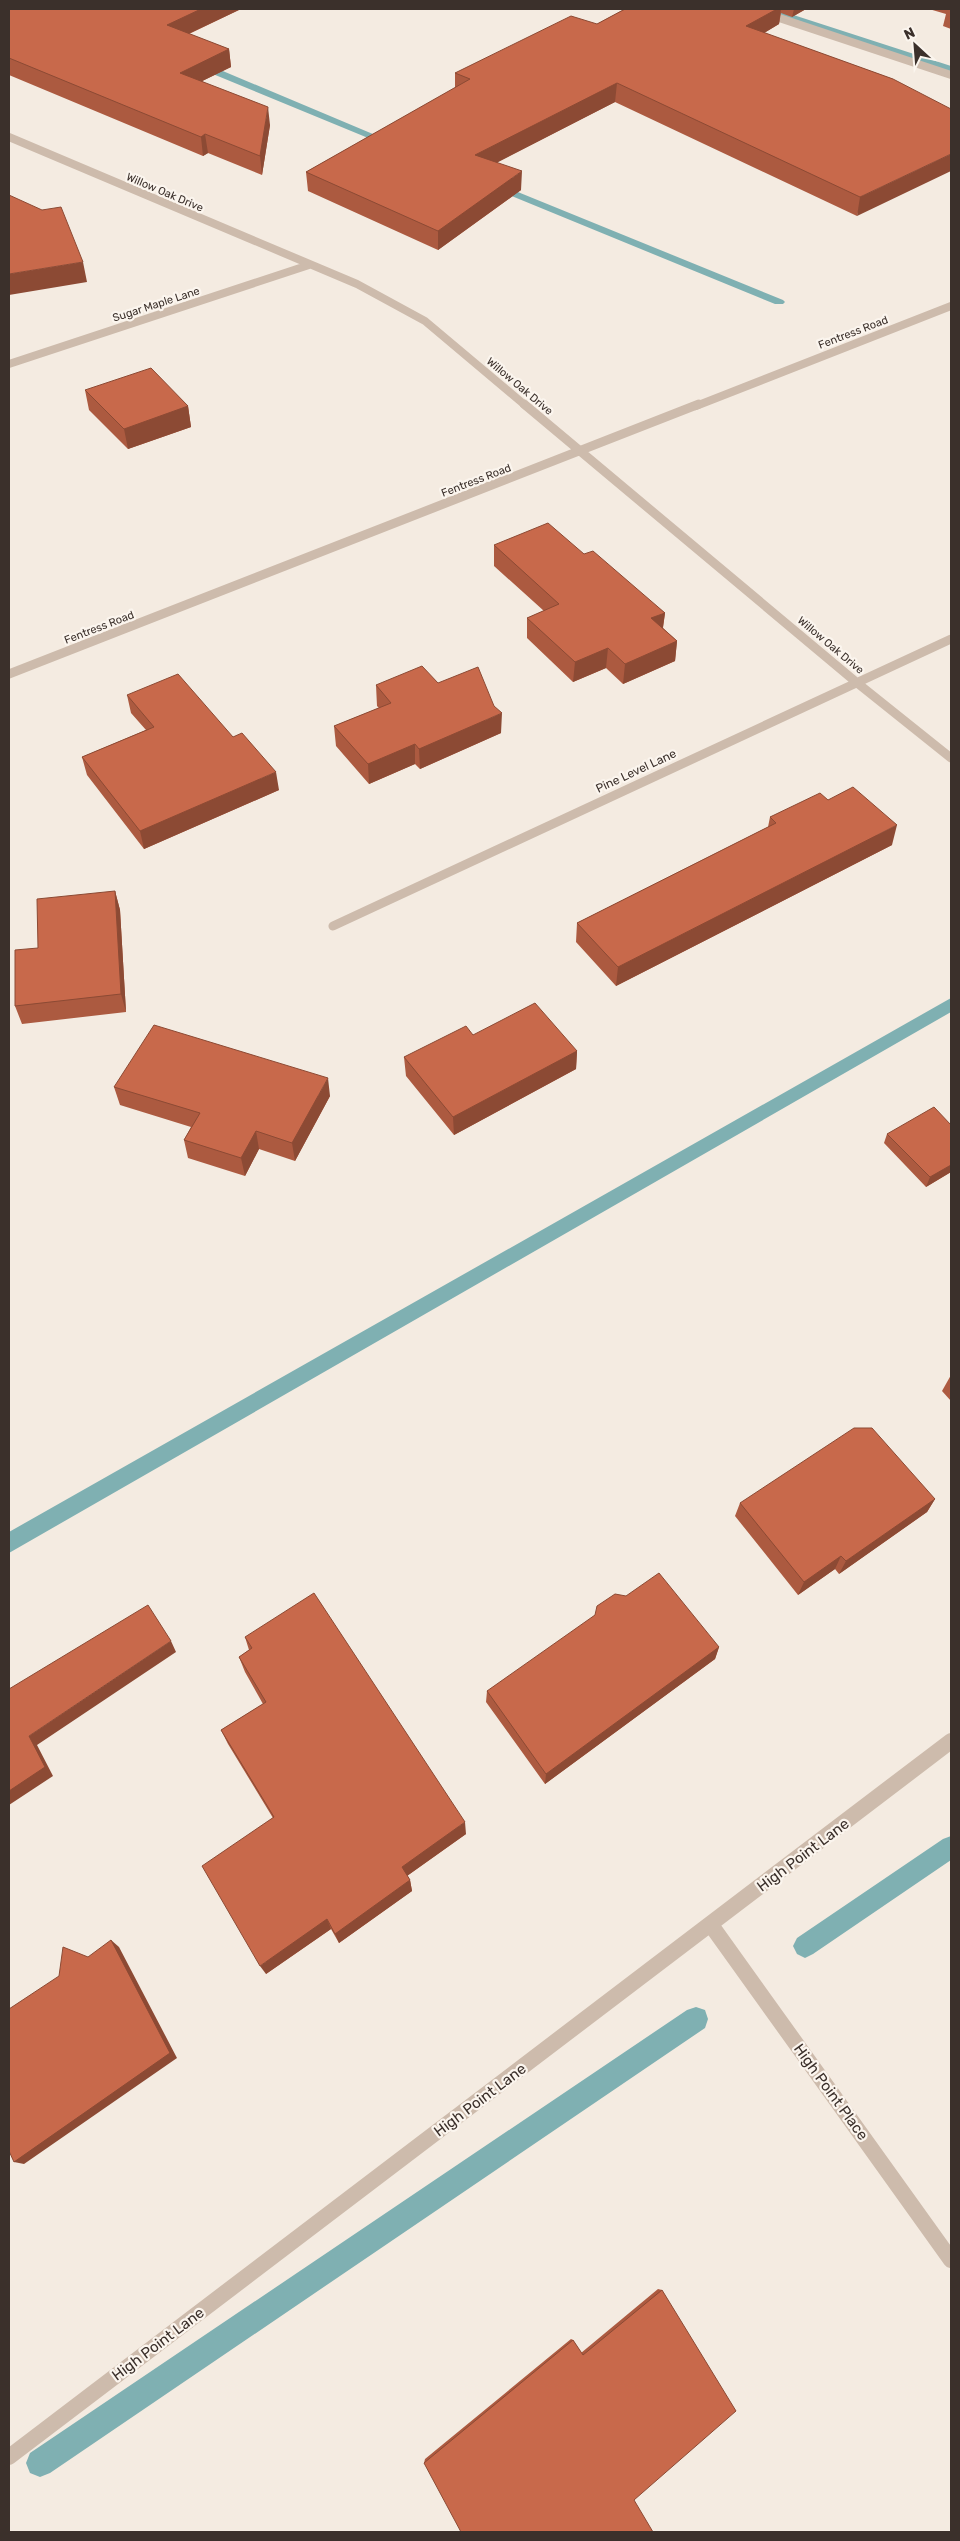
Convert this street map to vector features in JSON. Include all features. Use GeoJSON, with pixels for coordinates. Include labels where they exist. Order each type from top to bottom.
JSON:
{"type":"FeatureCollection","features":[{"type":"Feature","properties":{"kind":"street"},"geometry":{"type":"LineString","coordinates":[[752,9],[951,75]]}},
{"type":"Feature","properties":{"kind":"street","name":"Willow Oak Drive"},"geometry":{"type":"LineString","coordinates":[[9,137],[357,284],[425,321],[856,682],[951,758]]}},
{"type":"Feature","properties":{"kind":"street","name":"Sugar Maple Lane"},"geometry":{"type":"LineString","coordinates":[[9,364],[310,265]]}},
{"type":"Feature","properties":{"kind":"street","name":"Fentress Road"},"geometry":{"type":"LineString","coordinates":[[9,674],[951,306]]}},
{"type":"Feature","properties":{"kind":"street","name":"Pine Level Lane"},"geometry":{"type":"LineString","coordinates":[[333,926],[951,639]]}},
{"type":"Feature","properties":{"kind":"street","name":"High Point Lane"},"geometry":{"type":"LineString","coordinates":[[9,2457],[951,1741]]}},
{"type":"Feature","properties":{"kind":"street","name":"High Point Place"},"geometry":{"type":"LineString","coordinates":[[711,1925],[951,2260]]}},
{"type":"Feature","properties":{"kind":"building"},"geometry":{"type":"Polygon","coordinates":[[[9,9],[201,9],[167,25],[229,49],[180,73],[268,107],[260,156],[205,134],[201,137],[9,58],[9,9]]]}},
{"type":"Feature","properties":{"kind":"building"},"geometry":{"type":"Polygon","coordinates":[[[625,9],[777,9],[746,26],[893,79],[951,109],[951,154],[860,197],[617,83],[475,155],[522,171],[438,231],[306,172],[470,79],[455,73],[571,16],[597,24],[625,9]]]}},
{"type":"Feature","properties":{"kind":"building"},"geometry":{"type":"Polygon","coordinates":[[[9,195],[42,210],[61,207],[83,262],[9,274],[9,195]]]}},
{"type":"Feature","properties":{"kind":"building"},"geometry":{"type":"Polygon","coordinates":[[[151,368],[188,406],[124,429],[85,390],[151,368]]]}},
{"type":"Feature","properties":{"kind":"building"},"geometry":{"type":"Polygon","coordinates":[[[548,523],[584,554],[593,551],[665,613],[651,618],[677,641],[625,664],[608,648],[575,662],[527,618],[559,604],[494,545],[548,523]]]}},
{"type":"Feature","properties":{"kind":"building"},"geometry":{"type":"Polygon","coordinates":[[[422,666],[438,683],[478,667],[494,706],[502,713],[419,749],[415,744],[368,764],[334,726],[391,703],[376,685],[422,666]]]}},
{"type":"Feature","properties":{"kind":"building"},"geometry":{"type":"Polygon","coordinates":[[[178,674],[233,737],[242,733],[276,772],[140,831],[82,757],[154,727],[127,695],[178,674]]]}},
{"type":"Feature","properties":{"kind":"building"},"geometry":{"type":"Polygon","coordinates":[[[853,787],[897,825],[618,967],[577,923],[776,823],[770,817],[820,793],[828,800],[853,787]]]}},
{"type":"Feature","properties":{"kind":"building"},"geometry":{"type":"Polygon","coordinates":[[[115,891],[121,994],[15,1006],[15,950],[38,948],[37,899],[115,891]]]}},
{"type":"Feature","properties":{"kind":"building"},"geometry":{"type":"Polygon","coordinates":[[[535,1003],[577,1051],[453,1117],[404,1057],[466,1026],[473,1035],[535,1003]]]}},
{"type":"Feature","properties":{"kind":"building"},"geometry":{"type":"Polygon","coordinates":[[[154,1025],[328,1078],[292,1143],[256,1131],[241,1158],[184,1140],[200,1113],[114,1087],[154,1025]]]}},
{"type":"Feature","properties":{"kind":"building"},"geometry":{"type":"Polygon","coordinates":[[[934,1107],[951,1125],[951,1165],[930,1177],[887,1134],[934,1107]]]}},
{"type":"Feature","properties":{"kind":"building"},"geometry":{"type":"Polygon","coordinates":[[[854,1428],[872,1428],[935,1499],[846,1561],[841,1556],[804,1582],[740,1503],[854,1428]]]}},
{"type":"Feature","properties":{"kind":"building"},"geometry":{"type":"Polygon","coordinates":[[[659,1573],[719,1647],[546,1774],[487,1691],[595,1615],[597,1606],[615,1594],[626,1596],[659,1573]]]}},
{"type":"Feature","properties":{"kind":"building"},"geometry":{"type":"Polygon","coordinates":[[[314,1593],[465,1822],[402,1867],[410,1880],[335,1934],[327,1919],[260,1966],[202,1866],[274,1817],[221,1730],[266,1702],[239,1657],[252,1648],[245,1637],[314,1593]]]}},
{"type":"Feature","properties":{"kind":"building"},"geometry":{"type":"Polygon","coordinates":[[[148,1605],[171,1641],[29,1736],[45,1767],[9,1791],[9,1689],[148,1605]]]}},
{"type":"Feature","properties":{"kind":"building"},"geometry":{"type":"Polygon","coordinates":[[[111,1940],[170,2053],[14,2162],[9,2151],[9,2009],[59,1976],[63,1947],[88,1957],[111,1940]]]}},
{"type":"Feature","properties":{"kind":"building"},"geometry":{"type":"Polygon","coordinates":[[[662,2290],[736,2411],[634,2500],[653,2532],[461,2532],[424,2463],[573,2340],[583,2355],[662,2290]]]}},
{"type":"Feature","properties":{"kind":"waterway"},"geometry":{"type":"LineString","coordinates":[[766,9],[951,69]]}},
{"type":"Feature","properties":{"kind":"waterway"},"geometry":{"type":"LineString","coordinates":[[195,63],[394,145]]}},
{"type":"Feature","properties":{"kind":"waterway"},"geometry":{"type":"LineString","coordinates":[[491,184],[779,302]]}},
{"type":"Feature","properties":{"kind":"waterway"},"geometry":{"type":"LineString","coordinates":[[9,1543],[951,1004]]}},
{"type":"Feature","properties":{"kind":"waterway"},"geometry":{"type":"LineString","coordinates":[[805,1946],[951,1847]]}},
{"type":"Feature","properties":{"kind":"waterway"},"geometry":{"type":"LineString","coordinates":[[40,2463],[696,2019]]}}]}
